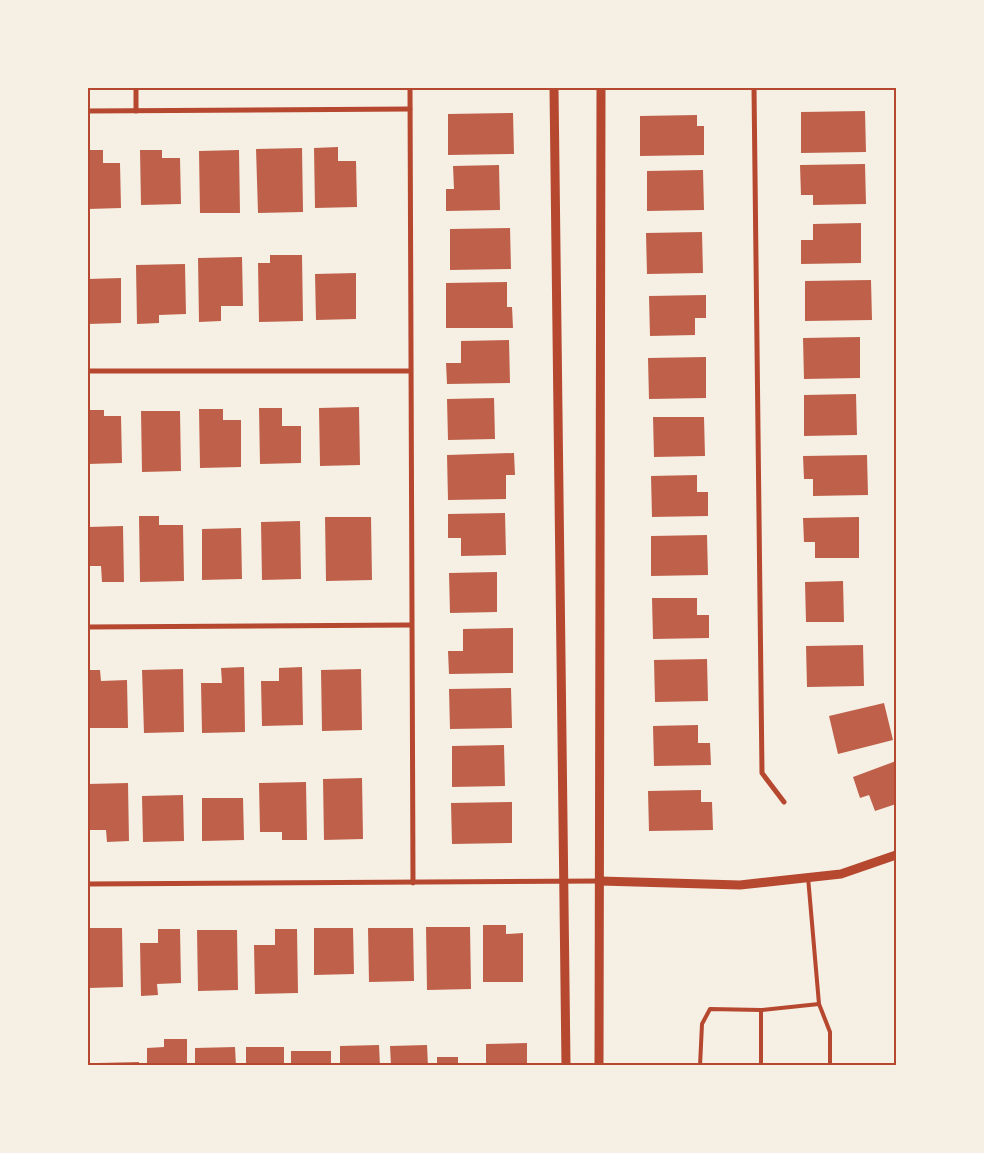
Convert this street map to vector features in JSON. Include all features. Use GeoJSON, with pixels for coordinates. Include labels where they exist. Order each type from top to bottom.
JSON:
{"type":"FeatureCollection","features":[{"type":"Feature","properties":{"kind":"street"},"geometry":{"type":"LineString","coordinates":[[136,88],[136,110]]}},
{"type":"Feature","properties":{"kind":"street"},"geometry":{"type":"LineString","coordinates":[[410,88],[410,625],[413,883]]}},
{"type":"Feature","properties":{"kind":"street"},"geometry":{"type":"LineString","coordinates":[[554,88],[566,1066]]}},
{"type":"Feature","properties":{"kind":"street"},"geometry":{"type":"LineString","coordinates":[[599,1066],[601,88]]}},
{"type":"Feature","properties":{"kind":"street"},"geometry":{"type":"LineString","coordinates":[[754,88],[762,773],[784,802]]}},
{"type":"Feature","properties":{"kind":"street"},"geometry":{"type":"LineString","coordinates":[[88,111],[410,109]]}},
{"type":"Feature","properties":{"kind":"street"},"geometry":{"type":"LineString","coordinates":[[88,371],[410,371]]}},
{"type":"Feature","properties":{"kind":"street"},"geometry":{"type":"LineString","coordinates":[[88,627],[410,625]]}},
{"type":"Feature","properties":{"kind":"street"},"geometry":{"type":"LineString","coordinates":[[88,884],[413,883],[563,880],[740,885],[841,874],[896,855]]}},
{"type":"Feature","properties":{"kind":"lane"},"geometry":{"type":"LineString","coordinates":[[808,877],[819,1004],[830,1032],[830,1066]]}},
{"type":"Feature","properties":{"kind":"lane"},"geometry":{"type":"LineString","coordinates":[[700,1066],[702,1024],[710,1009],[761,1010],[819,1004]]}},
{"type":"Feature","properties":{"kind":"lane"},"geometry":{"type":"LineString","coordinates":[[761,1010],[761,1066]]}},
{"type":"Feature","properties":{"kind":"building"},"geometry":{"type":"Polygon","coordinates":[[[865,111],[866,152],[801,153],[801,112],[865,111]]]}},
{"type":"Feature","properties":{"kind":"building"},"geometry":{"type":"Polygon","coordinates":[[[513,113],[514,154],[448,155],[448,114],[513,113]]]}},
{"type":"Feature","properties":{"kind":"building"},"geometry":{"type":"Polygon","coordinates":[[[697,115],[697,126],[704,126],[704,155],[640,156],[640,116],[697,115]]]}},
{"type":"Feature","properties":{"kind":"building"},"geometry":{"type":"Polygon","coordinates":[[[338,147],[338,161],[356,161],[357,207],[315,208],[314,148],[338,147]]]}},
{"type":"Feature","properties":{"kind":"building"},"geometry":{"type":"Polygon","coordinates":[[[302,148],[303,212],[258,213],[256,149],[302,148]]]}},
{"type":"Feature","properties":{"kind":"building"},"geometry":{"type":"Polygon","coordinates":[[[88,150],[103,150],[103,163],[120,163],[121,208],[88,209],[88,150]]]}},
{"type":"Feature","properties":{"kind":"building"},"geometry":{"type":"Polygon","coordinates":[[[140,150],[162,150],[162,158],[180,158],[181,204],[141,205],[140,150]]]}},
{"type":"Feature","properties":{"kind":"building"},"geometry":{"type":"Polygon","coordinates":[[[239,150],[240,213],[200,213],[199,151],[239,150]]]}},
{"type":"Feature","properties":{"kind":"building"},"geometry":{"type":"Polygon","coordinates":[[[865,164],[866,204],[813,205],[813,195],[801,195],[800,165],[865,164]]]}},
{"type":"Feature","properties":{"kind":"building"},"geometry":{"type":"Polygon","coordinates":[[[499,165],[500,210],[446,211],[446,189],[454,189],[453,166],[499,165]]]}},
{"type":"Feature","properties":{"kind":"building"},"geometry":{"type":"Polygon","coordinates":[[[703,170],[704,210],[647,211],[647,171],[703,170]]]}},
{"type":"Feature","properties":{"kind":"building"},"geometry":{"type":"Polygon","coordinates":[[[861,223],[861,263],[801,264],[801,240],[813,240],[813,224],[861,223]]]}},
{"type":"Feature","properties":{"kind":"building"},"geometry":{"type":"Polygon","coordinates":[[[510,228],[511,269],[450,270],[450,229],[510,228]]]}},
{"type":"Feature","properties":{"kind":"building"},"geometry":{"type":"Polygon","coordinates":[[[702,232],[703,273],[647,274],[646,233],[702,232]]]}},
{"type":"Feature","properties":{"kind":"building"},"geometry":{"type":"Polygon","coordinates":[[[270,255],[302,255],[303,321],[259,322],[258,263],[270,263],[270,255]]]}},
{"type":"Feature","properties":{"kind":"building"},"geometry":{"type":"Polygon","coordinates":[[[242,257],[243,306],[221,306],[221,321],[199,322],[198,258],[242,257]]]}},
{"type":"Feature","properties":{"kind":"building"},"geometry":{"type":"Polygon","coordinates":[[[185,264],[186,314],[159,315],[159,323],[137,324],[136,265],[185,264]]]}},
{"type":"Feature","properties":{"kind":"building"},"geometry":{"type":"Polygon","coordinates":[[[356,273],[356,319],[316,320],[315,274],[356,273]]]}},
{"type":"Feature","properties":{"kind":"building"},"geometry":{"type":"Polygon","coordinates":[[[121,278],[121,323],[88,324],[88,279],[121,278]]]}},
{"type":"Feature","properties":{"kind":"building"},"geometry":{"type":"Polygon","coordinates":[[[871,280],[872,320],[805,321],[805,281],[871,280]]]}},
{"type":"Feature","properties":{"kind":"building"},"geometry":{"type":"Polygon","coordinates":[[[507,282],[507,307],[512,307],[513,328],[446,328],[446,283],[507,282]]]}},
{"type":"Feature","properties":{"kind":"building"},"geometry":{"type":"Polygon","coordinates":[[[706,295],[706,318],[695,318],[695,335],[650,336],[649,296],[706,295]]]}},
{"type":"Feature","properties":{"kind":"building"},"geometry":{"type":"Polygon","coordinates":[[[860,337],[860,378],[804,379],[803,338],[860,337]]]}},
{"type":"Feature","properties":{"kind":"building"},"geometry":{"type":"Polygon","coordinates":[[[509,340],[510,383],[447,384],[446,363],[461,363],[461,341],[509,340]]]}},
{"type":"Feature","properties":{"kind":"building"},"geometry":{"type":"Polygon","coordinates":[[[706,357],[706,398],[649,399],[648,358],[706,357]]]}},
{"type":"Feature","properties":{"kind":"building"},"geometry":{"type":"Polygon","coordinates":[[[856,394],[857,435],[804,436],[804,395],[856,394]]]}},
{"type":"Feature","properties":{"kind":"building"},"geometry":{"type":"Polygon","coordinates":[[[494,398],[495,439],[448,440],[447,399],[494,398]]]}},
{"type":"Feature","properties":{"kind":"building"},"geometry":{"type":"Polygon","coordinates":[[[359,407],[360,465],[320,466],[319,408],[359,407]]]}},
{"type":"Feature","properties":{"kind":"building"},"geometry":{"type":"Polygon","coordinates":[[[259,408],[282,408],[282,426],[301,426],[301,463],[260,464],[259,408]]]}},
{"type":"Feature","properties":{"kind":"building"},"geometry":{"type":"Polygon","coordinates":[[[199,409],[223,409],[223,420],[241,420],[241,467],[200,468],[199,409]]]}},
{"type":"Feature","properties":{"kind":"building"},"geometry":{"type":"Polygon","coordinates":[[[88,410],[104,410],[104,416],[121,416],[122,463],[88,464],[88,410]]]}},
{"type":"Feature","properties":{"kind":"building"},"geometry":{"type":"Polygon","coordinates":[[[141,411],[180,411],[181,471],[142,472],[141,411]]]}},
{"type":"Feature","properties":{"kind":"building"},"geometry":{"type":"Polygon","coordinates":[[[653,417],[704,417],[705,456],[654,457],[653,417]]]}},
{"type":"Feature","properties":{"kind":"building"},"geometry":{"type":"Polygon","coordinates":[[[514,453],[515,475],[506,475],[506,499],[448,500],[447,455],[514,453]]]}},
{"type":"Feature","properties":{"kind":"building"},"geometry":{"type":"Polygon","coordinates":[[[867,455],[868,495],[813,496],[813,479],[804,479],[803,456],[867,455]]]}},
{"type":"Feature","properties":{"kind":"building"},"geometry":{"type":"Polygon","coordinates":[[[697,475],[697,492],[708,492],[708,516],[652,517],[651,476],[697,475]]]}},
{"type":"Feature","properties":{"kind":"building"},"geometry":{"type":"Polygon","coordinates":[[[505,513],[506,555],[461,556],[461,538],[448,538],[448,514],[505,513]]]}},
{"type":"Feature","properties":{"kind":"building"},"geometry":{"type":"Polygon","coordinates":[[[139,516],[159,516],[159,525],[183,525],[184,581],[140,582],[139,516]]]}},
{"type":"Feature","properties":{"kind":"building"},"geometry":{"type":"Polygon","coordinates":[[[325,517],[371,517],[372,580],[326,581],[325,517]]]}},
{"type":"Feature","properties":{"kind":"building"},"geometry":{"type":"Polygon","coordinates":[[[859,517],[859,558],[815,558],[815,542],[804,542],[803,518],[859,517]]]}},
{"type":"Feature","properties":{"kind":"building"},"geometry":{"type":"Polygon","coordinates":[[[300,521],[301,579],[262,580],[261,522],[300,521]]]}},
{"type":"Feature","properties":{"kind":"building"},"geometry":{"type":"Polygon","coordinates":[[[123,526],[124,582],[102,582],[101,566],[88,566],[88,527],[123,526]]]}},
{"type":"Feature","properties":{"kind":"building"},"geometry":{"type":"Polygon","coordinates":[[[241,528],[242,579],[202,580],[202,529],[241,528]]]}},
{"type":"Feature","properties":{"kind":"building"},"geometry":{"type":"Polygon","coordinates":[[[707,535],[708,575],[651,576],[651,536],[707,535]]]}},
{"type":"Feature","properties":{"kind":"building"},"geometry":{"type":"Polygon","coordinates":[[[497,572],[497,612],[450,613],[449,573],[497,572]]]}},
{"type":"Feature","properties":{"kind":"building"},"geometry":{"type":"Polygon","coordinates":[[[843,581],[844,622],[806,622],[805,582],[843,581]]]}},
{"type":"Feature","properties":{"kind":"building"},"geometry":{"type":"Polygon","coordinates":[[[652,598],[697,598],[697,615],[709,615],[709,638],[653,639],[652,598]]]}},
{"type":"Feature","properties":{"kind":"building"},"geometry":{"type":"Polygon","coordinates":[[[513,628],[513,673],[449,674],[448,651],[463,651],[463,629],[513,628]]]}},
{"type":"Feature","properties":{"kind":"building"},"geometry":{"type":"Polygon","coordinates":[[[863,645],[864,686],[807,687],[806,646],[863,645]]]}},
{"type":"Feature","properties":{"kind":"building"},"geometry":{"type":"Polygon","coordinates":[[[707,659],[708,701],[655,702],[654,660],[707,659]]]}},
{"type":"Feature","properties":{"kind":"building"},"geometry":{"type":"Polygon","coordinates":[[[244,667],[245,732],[202,733],[201,683],[222,683],[221,668],[244,667]]]}},
{"type":"Feature","properties":{"kind":"building"},"geometry":{"type":"Polygon","coordinates":[[[302,667],[303,725],[262,726],[261,681],[279,681],[279,668],[302,667]]]}},
{"type":"Feature","properties":{"kind":"building"},"geometry":{"type":"Polygon","coordinates":[[[183,669],[184,732],[144,733],[142,670],[183,669]]]}},
{"type":"Feature","properties":{"kind":"building"},"geometry":{"type":"Polygon","coordinates":[[[361,669],[362,730],[322,731],[321,670],[361,669]]]}},
{"type":"Feature","properties":{"kind":"building"},"geometry":{"type":"Polygon","coordinates":[[[88,670],[100,670],[101,681],[127,680],[128,728],[88,728],[88,670]]]}},
{"type":"Feature","properties":{"kind":"building"},"geometry":{"type":"Polygon","coordinates":[[[511,688],[512,728],[450,729],[449,689],[511,688]]]}},
{"type":"Feature","properties":{"kind":"building"},"geometry":{"type":"Polygon","coordinates":[[[884,703],[893,740],[838,754],[829,716],[884,703]]]}},
{"type":"Feature","properties":{"kind":"building"},"geometry":{"type":"Polygon","coordinates":[[[698,725],[698,743],[710,743],[711,765],[654,766],[653,726],[698,725]]]}},
{"type":"Feature","properties":{"kind":"building"},"geometry":{"type":"Polygon","coordinates":[[[504,745],[505,786],[452,787],[452,746],[504,745]]]}},
{"type":"Feature","properties":{"kind":"building"},"geometry":{"type":"Polygon","coordinates":[[[896,761],[896,804],[875,811],[869,795],[860,798],[853,777],[896,761]]]}},
{"type":"Feature","properties":{"kind":"building"},"geometry":{"type":"Polygon","coordinates":[[[362,778],[363,839],[324,840],[323,779],[362,778]]]}},
{"type":"Feature","properties":{"kind":"building"},"geometry":{"type":"Polygon","coordinates":[[[306,782],[307,840],[282,840],[282,832],[260,832],[259,783],[306,782]]]}},
{"type":"Feature","properties":{"kind":"building"},"geometry":{"type":"Polygon","coordinates":[[[128,783],[129,841],[107,842],[106,830],[88,830],[88,784],[128,783]]]}},
{"type":"Feature","properties":{"kind":"building"},"geometry":{"type":"Polygon","coordinates":[[[701,790],[701,802],[712,802],[713,830],[649,831],[648,791],[701,790]]]}},
{"type":"Feature","properties":{"kind":"building"},"geometry":{"type":"Polygon","coordinates":[[[183,795],[184,841],[143,842],[142,796],[183,795]]]}},
{"type":"Feature","properties":{"kind":"building"},"geometry":{"type":"Polygon","coordinates":[[[202,798],[243,798],[244,840],[202,841],[202,798]]]}},
{"type":"Feature","properties":{"kind":"building"},"geometry":{"type":"Polygon","coordinates":[[[512,802],[512,843],[452,844],[451,803],[512,802]]]}},
{"type":"Feature","properties":{"kind":"building"},"geometry":{"type":"Polygon","coordinates":[[[483,925],[506,925],[506,934],[523,933],[523,982],[483,982],[483,925]]]}},
{"type":"Feature","properties":{"kind":"building"},"geometry":{"type":"Polygon","coordinates":[[[426,927],[470,927],[471,989],[427,990],[426,927]]]}},
{"type":"Feature","properties":{"kind":"building"},"geometry":{"type":"Polygon","coordinates":[[[88,928],[122,928],[123,987],[88,988],[88,928]]]}},
{"type":"Feature","properties":{"kind":"building"},"geometry":{"type":"Polygon","coordinates":[[[314,928],[353,928],[354,974],[314,975],[314,928]]]}},
{"type":"Feature","properties":{"kind":"building"},"geometry":{"type":"Polygon","coordinates":[[[368,928],[413,928],[414,981],[369,982],[368,928]]]}},
{"type":"Feature","properties":{"kind":"building"},"geometry":{"type":"Polygon","coordinates":[[[158,929],[180,929],[181,983],[157,984],[158,995],[141,996],[140,943],[158,943],[158,929]]]}},
{"type":"Feature","properties":{"kind":"building"},"geometry":{"type":"Polygon","coordinates":[[[275,929],[297,929],[298,993],[255,994],[254,945],[275,945],[275,929]]]}},
{"type":"Feature","properties":{"kind":"building"},"geometry":{"type":"Polygon","coordinates":[[[197,930],[237,930],[238,990],[198,991],[197,930]]]}},
{"type":"Feature","properties":{"kind":"building"},"geometry":{"type":"Polygon","coordinates":[[[164,1039],[187,1039],[187,1066],[147,1066],[147,1048],[164,1047],[164,1039]]]}},
{"type":"Feature","properties":{"kind":"building"},"geometry":{"type":"Polygon","coordinates":[[[527,1043],[527,1066],[486,1066],[486,1044],[527,1043]]]}},
{"type":"Feature","properties":{"kind":"building"},"geometry":{"type":"Polygon","coordinates":[[[379,1045],[380,1066],[340,1066],[340,1046],[379,1045]]]}},
{"type":"Feature","properties":{"kind":"building"},"geometry":{"type":"Polygon","coordinates":[[[427,1045],[428,1066],[391,1066],[390,1046],[427,1045]]]}},
{"type":"Feature","properties":{"kind":"building"},"geometry":{"type":"Polygon","coordinates":[[[235,1047],[236,1066],[195,1066],[195,1048],[235,1047]]]}},
{"type":"Feature","properties":{"kind":"building"},"geometry":{"type":"Polygon","coordinates":[[[246,1047],[284,1047],[284,1066],[246,1066],[246,1047]]]}},
{"type":"Feature","properties":{"kind":"building"},"geometry":{"type":"Polygon","coordinates":[[[291,1051],[331,1051],[331,1066],[291,1066],[291,1051]]]}},
{"type":"Feature","properties":{"kind":"building"},"geometry":{"type":"Polygon","coordinates":[[[437,1057],[458,1057],[458,1063],[477,1063],[477,1066],[437,1066],[437,1057]]]}},
{"type":"Feature","properties":{"kind":"building"},"geometry":{"type":"Polygon","coordinates":[[[139,1062],[139,1066],[98,1066],[98,1063],[139,1062]]]}}]}
